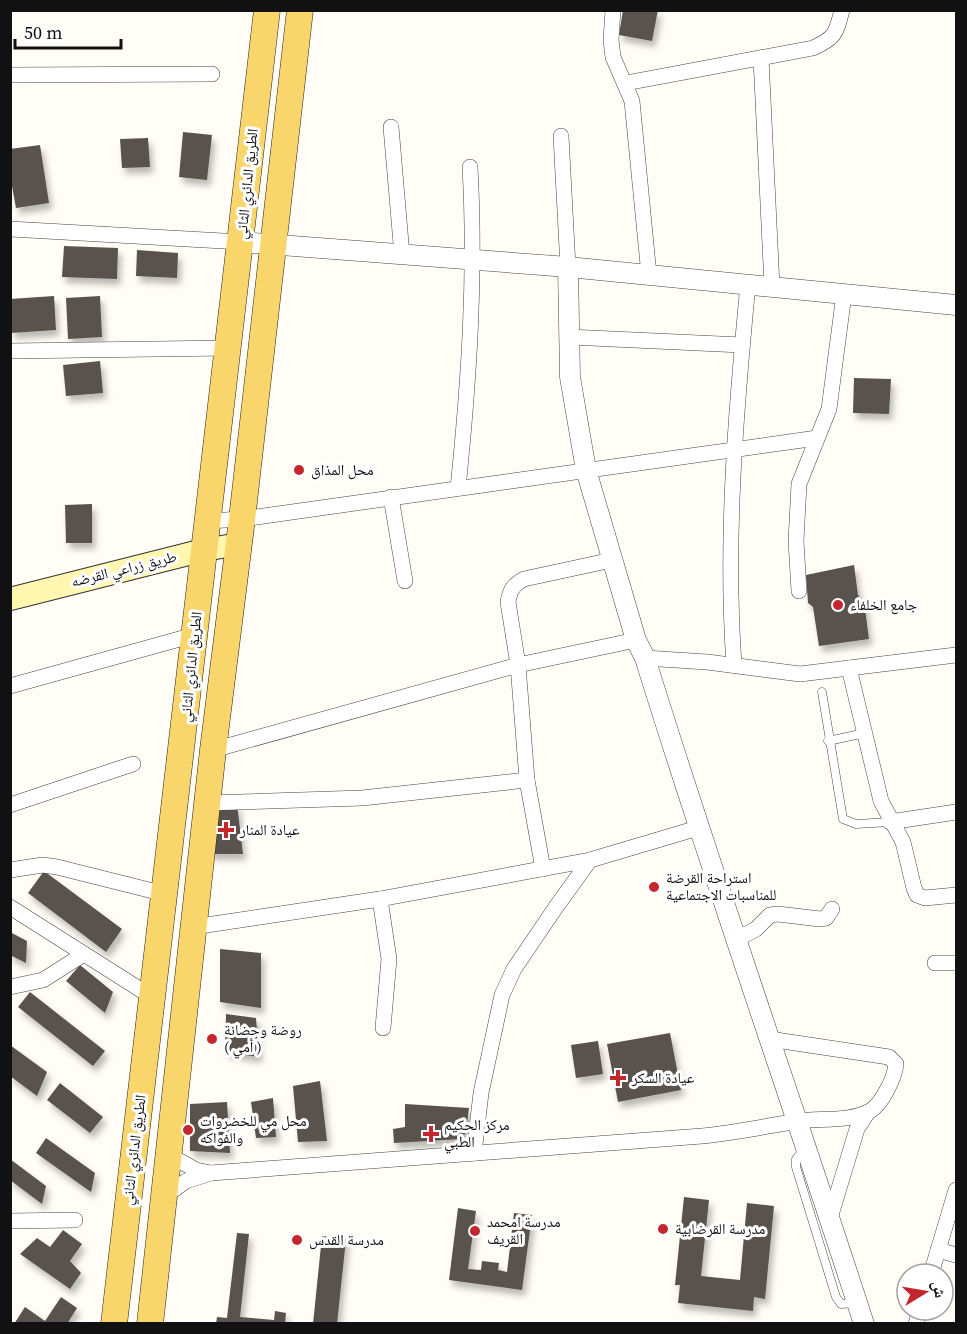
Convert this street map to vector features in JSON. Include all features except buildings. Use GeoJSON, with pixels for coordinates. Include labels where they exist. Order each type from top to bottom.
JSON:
{"type":"FeatureCollection","features":[{"type":"Feature","properties":{"kind":"main road","name":"الطريق الدائري الثاني"},"geometry":{"type":"LineString","coordinates":[[114,1323],[267,10]]}},
{"type":"Feature","properties":{"kind":"main road","name":"الطريق الدائري الثاني"},"geometry":{"type":"LineString","coordinates":[[150,1323],[213,750],[242,519],[300,10]]}},
{"type":"Feature","properties":{"kind":"main road","name":"طريق زراعي القرضه"},"geometry":{"type":"LineString","coordinates":[[10,599],[204,550],[239,544]]}},
{"type":"Feature","properties":{"kind":"street"},"geometry":{"type":"LineString","coordinates":[[613,10],[610,40],[613,57],[632,101],[649,275]]}},
{"type":"Feature","properties":{"kind":"street"},"geometry":{"type":"LineString","coordinates":[[626,83],[813,48],[830,40],[836,32],[842,10]]}},
{"type":"Feature","properties":{"kind":"street"},"geometry":{"type":"LineString","coordinates":[[760,58],[772,286]]}},
{"type":"Feature","properties":{"kind":"street"},"geometry":{"type":"LineString","coordinates":[[10,75],[212,74]]}},
{"type":"Feature","properties":{"kind":"street"},"geometry":{"type":"LineString","coordinates":[[392,127],[402,255]]}},
{"type":"Feature","properties":{"kind":"street"},"geometry":{"type":"LineString","coordinates":[[561,136],[568,267],[570,377],[586,470],[636,640],[645,658],[698,828],[864,1323]]}},
{"type":"Feature","properties":{"kind":"street"},"geometry":{"type":"LineString","coordinates":[[458,488],[469,381],[473,260],[470,167]]}},
{"type":"Feature","properties":{"kind":"street"},"geometry":{"type":"LineString","coordinates":[[10,229],[241,242],[568,267],[957,305]]}},
{"type":"Feature","properties":{"kind":"street"},"geometry":{"type":"LineString","coordinates":[[734,665],[729,591],[735,451],[748,284]]}},
{"type":"Feature","properties":{"kind":"street"},"geometry":{"type":"LineString","coordinates":[[799,591],[796,541],[799,484],[831,397],[844,294]]}},
{"type":"Feature","properties":{"kind":"street"},"geometry":{"type":"LineString","coordinates":[[569,337],[742,345]]}},
{"type":"Feature","properties":{"kind":"street"},"geometry":{"type":"LineString","coordinates":[[10,351],[228,348]]}},
{"type":"Feature","properties":{"kind":"street"},"geometry":{"type":"LineString","coordinates":[[208,521],[242,519],[817,438]]}},
{"type":"Feature","properties":{"kind":"street"},"geometry":{"type":"LineString","coordinates":[[391,497],[405,580]]}},
{"type":"Feature","properties":{"kind":"street"},"geometry":{"type":"LineString","coordinates":[[543,869],[527,780],[518,665],[508,602],[514,585],[524,579],[612,560]]}},
{"type":"Feature","properties":{"kind":"street"},"geometry":{"type":"LineString","coordinates":[[10,686],[194,635]]}},
{"type":"Feature","properties":{"kind":"street"},"geometry":{"type":"LineString","coordinates":[[213,750],[518,665],[636,640]]}},
{"type":"Feature","properties":{"kind":"street"},"geometry":{"type":"LineString","coordinates":[[645,658],[734,665],[800,674],[957,655]]}},
{"type":"Feature","properties":{"kind":"street"},"geometry":{"type":"LineString","coordinates":[[849,668],[881,801],[890,822],[903,842],[917,895],[925,898],[957,895]]}},
{"type":"Feature","properties":{"kind":"street"},"geometry":{"type":"LineString","coordinates":[[10,805],[133,764]]}},
{"type":"Feature","properties":{"kind":"street"},"geometry":{"type":"LineString","coordinates":[[207,803],[362,798],[527,780]]}},
{"type":"Feature","properties":{"kind":"street"},"geometry":{"type":"LineString","coordinates":[[890,822],[957,812]]}},
{"type":"Feature","properties":{"kind":"street"},"geometry":{"type":"LineString","coordinates":[[193,927],[380,899],[590,860],[698,828]]}},
{"type":"Feature","properties":{"kind":"street"},"geometry":{"type":"LineString","coordinates":[[474,1154],[481,1093],[502,995],[514,969],[590,860]]}},
{"type":"Feature","properties":{"kind":"street"},"geometry":{"type":"LineString","coordinates":[[10,870],[43,865],[57,867],[165,894]]}},
{"type":"Feature","properties":{"kind":"street"},"geometry":{"type":"LineString","coordinates":[[380,899],[388,959],[383,1028]]}},
{"type":"Feature","properties":{"kind":"street"},"geometry":{"type":"LineString","coordinates":[[10,907],[152,997]]}},
{"type":"Feature","properties":{"kind":"street"},"geometry":{"type":"LineString","coordinates":[[737,939],[756,929],[770,915],[820,919],[826,918],[832,909]]}},
{"type":"Feature","properties":{"kind":"street"},"geometry":{"type":"LineString","coordinates":[[10,987],[43,980],[84,954]]}},
{"type":"Feature","properties":{"kind":"street"},"geometry":{"type":"LineString","coordinates":[[935,963],[957,963]]}},
{"type":"Feature","properties":{"kind":"street"},"geometry":{"type":"LineString","coordinates":[[165,1196],[186,1181],[211,1173],[702,1136],[751,1131],[796,1121],[854,1117],[868,1113],[877,1107],[895,1071],[896,1064],[889,1057],[768,1039]]}},
{"type":"Feature","properties":{"kind":"street"},"geometry":{"type":"LineString","coordinates":[[830,1218],[857,1129],[868,1113]]}},
{"type":"Feature","properties":{"kind":"street"},"geometry":{"type":"LineString","coordinates":[[169,1155],[196,1170],[211,1173]]}},
{"type":"Feature","properties":{"kind":"street"},"geometry":{"type":"LineString","coordinates":[[934,1262],[957,1190]]}},
{"type":"Feature","properties":{"kind":"street"},"geometry":{"type":"LineString","coordinates":[[10,1221],[75,1220]]}},
{"type":"Feature","properties":{"kind":"street"},"geometry":{"type":"LineString","coordinates":[[938,1250],[957,1256]]}},
{"type":"Feature","properties":{"kind":"lane"},"geometry":{"type":"LineString","coordinates":[[822,692],[828,741],[843,819],[856,824],[890,822]]}},
{"type":"Feature","properties":{"kind":"lane"},"geometry":{"type":"LineString","coordinates":[[828,741],[865,733]]}},
{"type":"Feature","properties":{"kind":"lane"},"geometry":{"type":"LineString","coordinates":[[806,1148],[796,1159],[796,1167],[836,1297],[842,1304],[858,1303]]}},
{"type":"Feature","properties":{"kind":"place","name":"محل المذاق"},"geometry":{"type":"Point","coordinates":[299,470]}},
{"type":"Feature","properties":{"kind":"place","name":"جامع الخلفاء"},"geometry":{"type":"Point","coordinates":[838,605]}},
{"type":"Feature","properties":{"kind":"place","name":"عيادة المنار"},"geometry":{"type":"Point","coordinates":[226,830]}},
{"type":"Feature","properties":{"kind":"place","name":"استراحة القرضة للمناسبات الاجتماعية"},"geometry":{"type":"Point","coordinates":[654,887]}},
{"type":"Feature","properties":{"kind":"place","name":"روضة وحضانة ( أمي )"},"geometry":{"type":"Point","coordinates":[212,1039]}},
{"type":"Feature","properties":{"kind":"place","name":"عيادة السكر"},"geometry":{"type":"Point","coordinates":[618,1078]}},
{"type":"Feature","properties":{"kind":"place","name":"محل مي للخضروات والفواكه"},"geometry":{"type":"Point","coordinates":[188,1130]}},
{"type":"Feature","properties":{"kind":"place","name":"مركز الحكيم الطبي"},"geometry":{"type":"Point","coordinates":[431,1134]}},
{"type":"Feature","properties":{"kind":"place","name":"مدرسة القرضابية"},"geometry":{"type":"Point","coordinates":[663,1229]}},
{"type":"Feature","properties":{"kind":"place","name":"مدرسة امحمد القريف"},"geometry":{"type":"Point","coordinates":[475,1231]}},
{"type":"Feature","properties":{"kind":"place","name":"مدرسة القدس"},"geometry":{"type":"Point","coordinates":[297,1240]}}]}
